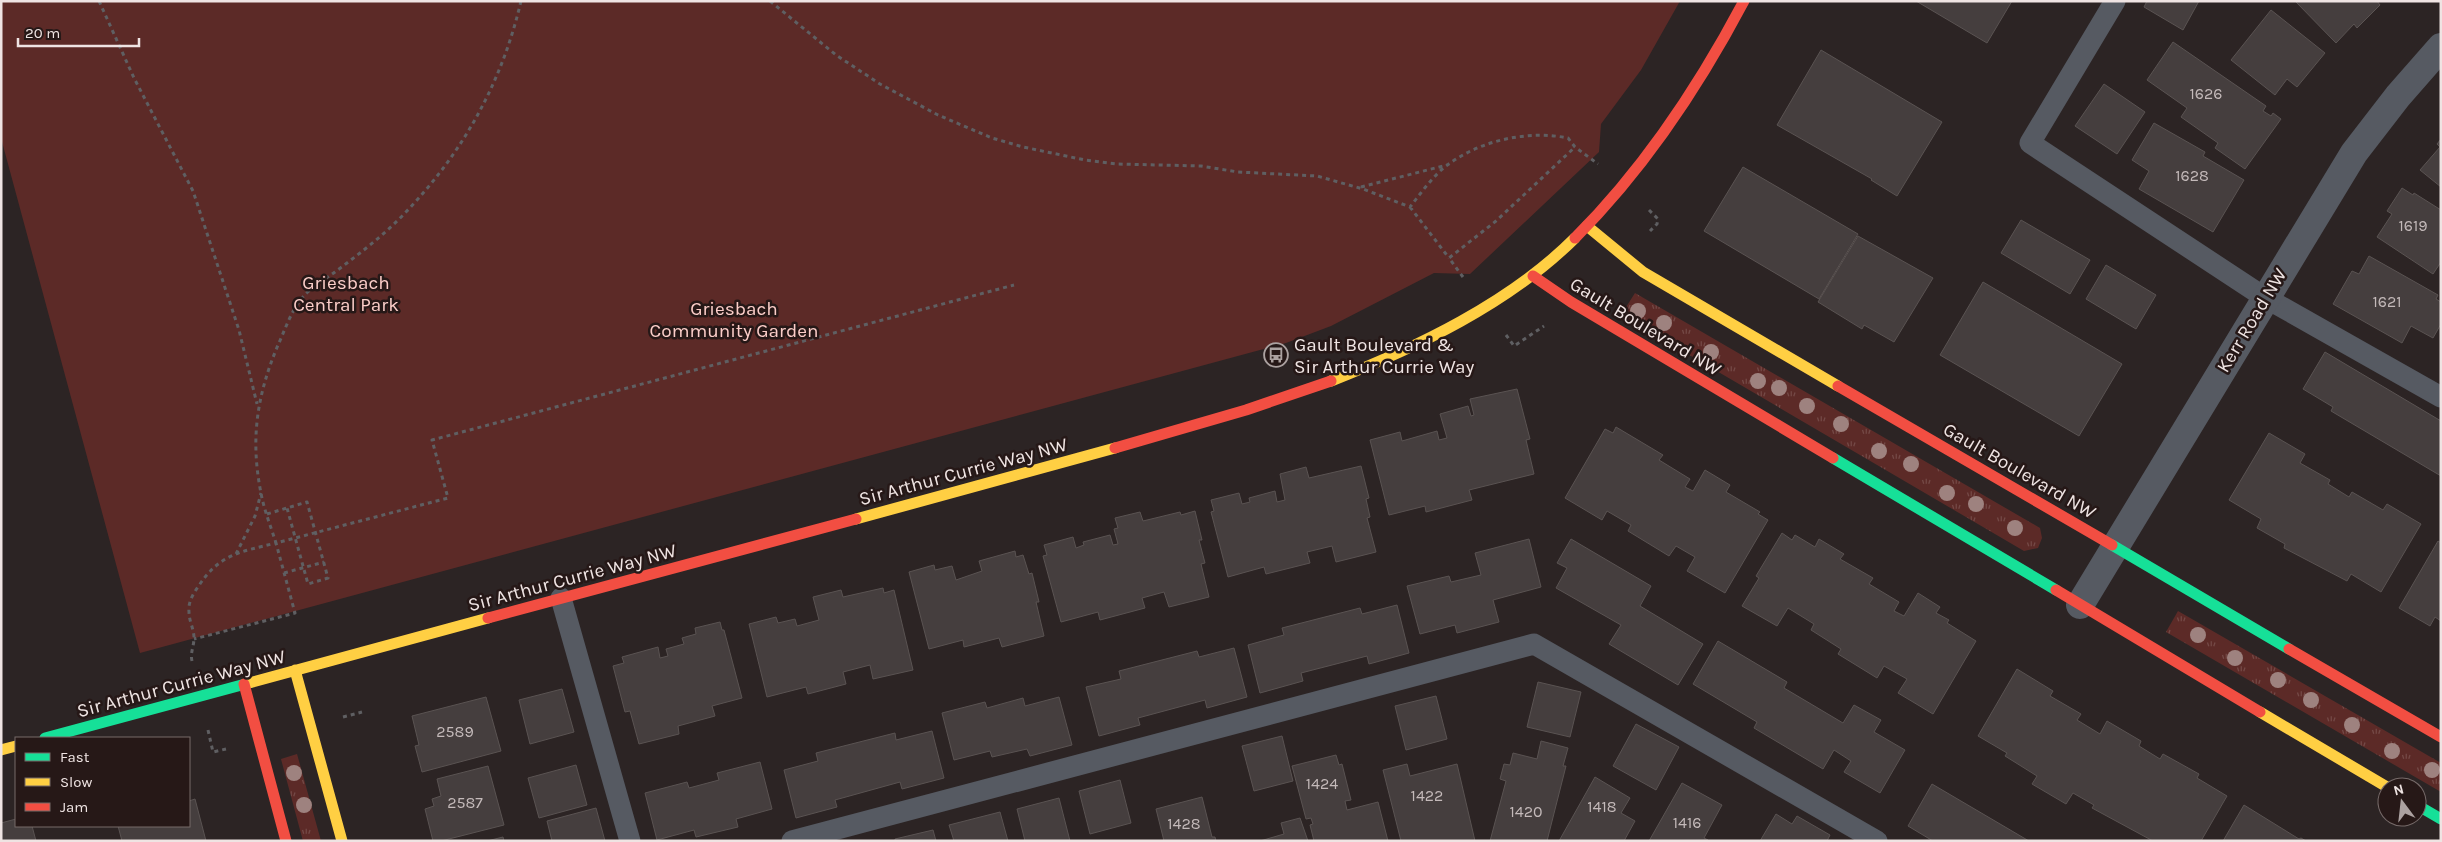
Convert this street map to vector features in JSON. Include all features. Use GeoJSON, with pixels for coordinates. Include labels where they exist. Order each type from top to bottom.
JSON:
{"type":"FeatureCollection","features":[{"type":"Feature","properties":{"kind":"street","name":"Sir Arthur Currie Way NW"},"geometry":{"type":"LineString","coordinates":[[50,737],[1157,437],[1300,393],[1350,374],[1442,330],[1533,276],[1587,226],[1623,187],[1666,133],[1694,93],[1724,42],[1744,1]]}},
{"type":"Feature","properties":{"kind":"street","name":"Kerr Road NW"},"geometry":{"type":"LineString","coordinates":[[2080,605],[2264,297],[2354,153],[2398,96],[2441,47]]}},
{"type":"Feature","properties":{"kind":"street","name":"Gault Boulevard NW"},"geometry":{"type":"LineString","coordinates":[[1587,226],[1643,272],[2441,737]]}},
{"type":"Feature","properties":{"kind":"street","name":"Gault Boulevard NW"},"geometry":{"type":"LineString","coordinates":[[1533,276],[1571,302],[2377,781]]}},
{"type":"Feature","properties":{"kind":"street"},"geometry":{"type":"LineString","coordinates":[[295,670],[342,841]]}},
{"type":"Feature","properties":{"kind":"street"},"geometry":{"type":"LineString","coordinates":[[244,684],[286,841]]}},
{"type":"Feature","properties":{"kind":"street"},"geometry":{"type":"LineString","coordinates":[[1,750],[15,746]]}},
{"type":"Feature","properties":{"kind":"street"},"geometry":{"type":"LineString","coordinates":[[2427,811],[2441,819]]}},
{"type":"Feature","properties":{"kind":"lane"},"geometry":{"type":"LineString","coordinates":[[2115,1],[2030,143],[2264,297],[2441,397]]}},
{"type":"Feature","properties":{"kind":"lane"},"geometry":{"type":"LineString","coordinates":[[561,598],[630,841]]}},
{"type":"Feature","properties":{"kind":"lane"},"geometry":{"type":"LineString","coordinates":[[792,841],[1534,644],[1877,841]]}},
{"type":"Feature","properties":{"kind":"path"},"geometry":{"type":"LineString","coordinates":[[99,1],[134,78],[193,190],[239,330],[258,407]]}},
{"type":"Feature","properties":{"kind":"path"},"geometry":{"type":"LineString","coordinates":[[521,1],[498,73],[468,135],[440,174],[403,216],[378,239],[302,298],[284,332],[264,378],[258,407],[256,457],[260,493],[276,544],[448,498],[432,440],[1014,285]]}},
{"type":"Feature","properties":{"kind":"path"},"geometry":{"type":"LineString","coordinates":[[770,1],[836,55],[880,84],[938,115],[992,138],[1023,147],[1085,160],[1127,164],[1201,166],[1238,172],[1317,176],[1359,188],[1410,207],[1449,258]]}},
{"type":"Feature","properties":{"kind":"path"},"geometry":{"type":"LineString","coordinates":[[1410,207],[1448,165],[1462,156],[1496,142],[1538,134],[1568,138],[1574,146]]}},
{"type":"Feature","properties":{"kind":"path"},"geometry":{"type":"LineString","coordinates":[[1359,188],[1448,165]]}},
{"type":"Feature","properties":{"kind":"path"},"geometry":{"type":"LineString","coordinates":[[235,554],[254,516],[260,493]]}},
{"type":"Feature","properties":{"kind":"path"},"geometry":{"type":"LineString","coordinates":[[267,514],[287,508],[307,502],[328,578],[308,584],[287,508]]}},
{"type":"Feature","properties":{"kind":"path"},"geometry":{"type":"LineString","coordinates":[[284,573],[324,562]]}},
{"type":"Feature","properties":{"kind":"green space","name":"Griesbach Central Park"},"geometry":{"type":"Polygon","coordinates":[[[1,1],[1680,1],[1641,70],[1601,124],[1599,152],[1470,274],[1434,273],[1331,326],[1286,343],[140,653],[1,138],[1,1]]]}},
{"type":"Feature","properties":{"kind":"green space"},"geometry":{"type":"Polygon","coordinates":[[[1635,293],[2040,528],[2042,538],[2038,548],[2024,551],[1621,315],[1635,293]]]}},
{"type":"Feature","properties":{"kind":"green space"},"geometry":{"type":"Polygon","coordinates":[[[2178,611],[2441,763],[2441,792],[2427,784],[2427,777],[2415,777],[2166,632],[2178,611]]]}},
{"type":"Feature","properties":{"kind":"green space"},"geometry":{"type":"Polygon","coordinates":[[[297,754],[321,841],[303,841],[281,759],[297,754]]]}},
{"type":"Feature","properties":{"kind":"building"},"geometry":{"type":"Polygon","coordinates":[[[1916,1],[2012,1],[1987,43],[1916,1]]]}},
{"type":"Feature","properties":{"kind":"building"},"geometry":{"type":"Polygon","coordinates":[[[2147,1],[2199,1],[2183,30],[2144,7],[2147,1]]]}},
{"type":"Feature","properties":{"kind":"building"},"geometry":{"type":"Polygon","coordinates":[[[2295,1],[2377,1],[2380,5],[2357,28],[2354,24],[2336,43],[2295,1]]]}},
{"type":"Feature","properties":{"kind":"building"},"geometry":{"type":"Polygon","coordinates":[[[2271,10],[2325,53],[2297,87],[2287,79],[2275,95],[2231,60],[2271,10]]]}},
{"type":"Feature","properties":{"kind":"building"},"geometry":{"type":"Polygon","coordinates":[[[2173,42],[2266,106],[2263,111],[2271,116],[2273,113],[2281,119],[2245,169],[2215,148],[2218,143],[2181,117],[2187,108],[2147,80],[2173,42]]]}},
{"type":"Feature","properties":{"kind":"building"},"geometry":{"type":"Polygon","coordinates":[[[1821,50],[1942,122],[1897,196],[1872,179],[1777,125],[1821,50]]]}},
{"type":"Feature","properties":{"kind":"building"},"geometry":{"type":"Polygon","coordinates":[[[2104,84],[2145,112],[2117,154],[2075,126],[2104,84]]]}},
{"type":"Feature","properties":{"kind":"building"},"geometry":{"type":"Polygon","coordinates":[[[2154,123],[2205,152],[2203,156],[2244,180],[2213,232],[2139,189],[2149,171],[2132,160],[2154,123]]]}},
{"type":"Feature","properties":{"kind":"building"},"geometry":{"type":"Polygon","coordinates":[[[2441,139],[2441,187],[2420,170],[2440,147],[2437,144],[2441,139]]]}},
{"type":"Feature","properties":{"kind":"building"},"geometry":{"type":"Polygon","coordinates":[[[1743,167],[1858,234],[1819,299],[1704,231],[1743,167]]]}},
{"type":"Feature","properties":{"kind":"building"},"geometry":{"type":"Polygon","coordinates":[[[2402,188],[2413,195],[2414,193],[2441,210],[2441,262],[2433,274],[2377,237],[2392,214],[2387,211],[2402,188]]]}},
{"type":"Feature","properties":{"kind":"building"},"geometry":{"type":"Polygon","coordinates":[[[2021,220],[2090,260],[2070,294],[2001,253],[2021,220]]]}},
{"type":"Feature","properties":{"kind":"building"},"geometry":{"type":"Polygon","coordinates":[[[1858,236],[1933,278],[1894,342],[1864,325],[1862,329],[1818,302],[1858,236]]]}},
{"type":"Feature","properties":{"kind":"building"},"geometry":{"type":"Polygon","coordinates":[[[2369,256],[2438,295],[2436,299],[2441,302],[2441,324],[2433,338],[2411,326],[2402,343],[2333,304],[2352,271],[2359,274],[2369,256]]]}},
{"type":"Feature","properties":{"kind":"building"},"geometry":{"type":"Polygon","coordinates":[[[2106,265],[2156,295],[2136,329],[2086,299],[2106,265]]]}},
{"type":"Feature","properties":{"kind":"building"},"geometry":{"type":"Polygon","coordinates":[[[1983,282],[2122,364],[2079,436],[1940,355],[1983,282]]]}},
{"type":"Feature","properties":{"kind":"building"},"geometry":{"type":"Polygon","coordinates":[[[2325,352],[2441,421],[2441,476],[2331,411],[2333,407],[2303,389],[2325,352]]]}},
{"type":"Feature","properties":{"kind":"building"},"geometry":{"type":"Polygon","coordinates":[[[1517,389],[1530,439],[1526,440],[1534,474],[1469,490],[1472,500],[1426,512],[1425,506],[1389,515],[1370,440],[1400,432],[1402,441],[1437,431],[1439,440],[1447,438],[1440,414],[1468,406],[1471,416],[1474,415],[1470,399],[1517,389]]]}},
{"type":"Feature","properties":{"kind":"building"},"geometry":{"type":"Polygon","coordinates":[[[1616,427],[1663,455],[1659,460],[1690,479],[1685,487],[1693,491],[1705,470],[1730,485],[1726,492],[1760,512],[1758,514],[1768,520],[1725,593],[1687,571],[1695,557],[1676,546],[1669,556],[1628,531],[1631,525],[1607,511],[1602,520],[1565,498],[1605,429],[1613,433],[1616,427]]]}},
{"type":"Feature","properties":{"kind":"building"},"geometry":{"type":"Polygon","coordinates":[[[2269,433],[2305,454],[2300,463],[2330,480],[2328,484],[2349,497],[2352,492],[2383,510],[2387,504],[2421,524],[2381,592],[2351,574],[2347,581],[2284,548],[2285,544],[2257,528],[2261,519],[2229,500],[2269,433]]]}},
{"type":"Feature","properties":{"kind":"building"},"geometry":{"type":"Polygon","coordinates":[[[1361,466],[1369,498],[1366,499],[1370,517],[1367,518],[1376,552],[1336,562],[1332,546],[1307,552],[1310,563],[1266,574],[1264,567],[1228,577],[1211,512],[1214,511],[1211,500],[1239,493],[1242,504],[1250,502],[1249,498],[1275,491],[1277,502],[1285,500],[1280,474],[1306,467],[1309,478],[1361,466]]]}},
{"type":"Feature","properties":{"kind":"building"},"geometry":{"type":"Polygon","coordinates":[[[1195,511],[1202,540],[1199,540],[1205,563],[1201,564],[1209,597],[1169,607],[1164,592],[1142,598],[1145,608],[1100,620],[1098,612],[1061,622],[1043,556],[1047,555],[1044,545],[1073,537],[1076,548],[1084,545],[1083,542],[1110,535],[1113,545],[1118,544],[1114,529],[1118,528],[1115,518],[1140,512],[1143,521],[1180,512],[1181,515],[1195,511]]]}},
{"type":"Feature","properties":{"kind":"building"},"geometry":{"type":"Polygon","coordinates":[[[1782,533],[1792,540],[1795,535],[1815,547],[1819,539],[1844,554],[1840,559],[1873,578],[1869,584],[1899,602],[1894,611],[1904,616],[1918,593],[1940,607],[1936,613],[1949,620],[1947,623],[1976,641],[1933,714],[1898,693],[1907,679],[1884,666],[1877,678],[1838,654],[1841,649],[1811,630],[1814,624],[1788,608],[1777,626],[1742,606],[1759,578],[1756,576],[1782,533]]]}},
{"type":"Feature","properties":{"kind":"building"},"geometry":{"type":"Polygon","coordinates":[[[1529,539],[1541,587],[1493,600],[1499,622],[1457,633],[1455,625],[1420,634],[1407,586],[1449,576],[1451,582],[1481,575],[1475,553],[1529,539]]]}},
{"type":"Feature","properties":{"kind":"building"},"geometry":{"type":"Polygon","coordinates":[[[1571,539],[1651,586],[1640,606],[1703,644],[1678,685],[1609,644],[1621,625],[1556,588],[1567,568],[1557,563],[1571,539]]]}},
{"type":"Feature","properties":{"kind":"building"},"geometry":{"type":"Polygon","coordinates":[[[2438,541],[2441,543],[2441,621],[2435,617],[2430,626],[2399,608],[2438,541]]]}},
{"type":"Feature","properties":{"kind":"building"},"geometry":{"type":"Polygon","coordinates":[[[1015,551],[1016,557],[1023,555],[1029,574],[1032,573],[1044,636],[1002,647],[999,638],[964,647],[963,640],[929,649],[909,572],[934,565],[935,570],[952,566],[956,580],[982,571],[979,561],[1015,551]]]}},
{"type":"Feature","properties":{"kind":"building"},"geometry":{"type":"Polygon","coordinates":[[[883,588],[884,593],[894,590],[913,670],[873,679],[870,665],[843,672],[846,684],[808,694],[806,687],[767,697],[749,624],[776,617],[778,623],[795,619],[797,626],[819,620],[813,597],[841,590],[843,597],[883,588]]]}},
{"type":"Feature","properties":{"kind":"building"},"geometry":{"type":"Polygon","coordinates":[[[1397,605],[1409,653],[1369,664],[1367,656],[1301,673],[1303,681],[1260,693],[1248,645],[1284,635],[1282,628],[1360,608],[1362,614],[1397,605]]]}},
{"type":"Feature","properties":{"kind":"building"},"geometry":{"type":"Polygon","coordinates":[[[720,622],[722,630],[724,630],[742,698],[712,706],[715,716],[678,726],[679,734],[639,744],[630,711],[625,712],[613,666],[624,663],[622,657],[658,647],[660,658],[668,656],[666,649],[684,644],[682,638],[696,634],[695,628],[720,622]]]}},
{"type":"Feature","properties":{"kind":"building"},"geometry":{"type":"Polygon","coordinates":[[[1718,641],[1787,682],[1784,688],[1843,723],[1854,705],[1881,720],[1874,732],[1905,750],[1880,793],[1844,772],[1851,761],[1834,750],[1823,769],[1754,728],[1757,722],[1693,684],[1718,641]]]}},
{"type":"Feature","properties":{"kind":"building"},"geometry":{"type":"Polygon","coordinates":[[[1234,648],[1247,697],[1207,708],[1205,700],[1138,718],[1140,725],[1099,736],[1086,687],[1121,679],[1119,671],[1197,651],[1199,657],[1234,648]]]}},
{"type":"Feature","properties":{"kind":"building"},"geometry":{"type":"Polygon","coordinates":[[[2017,669],[2053,691],[2050,696],[2081,714],[2077,720],[2100,734],[2107,721],[2141,741],[2139,746],[2160,759],[2163,754],[2199,774],[2197,778],[2227,796],[2201,841],[2153,841],[2092,808],[2094,805],[2073,793],[2066,804],[2032,784],[2037,776],[2005,756],[2007,753],[1978,736],[2017,669]]]}},
{"type":"Feature","properties":{"kind":"building"},"geometry":{"type":"Polygon","coordinates":[[[1538,682],[1581,692],[1570,737],[1527,727],[1538,682]]]}},
{"type":"Feature","properties":{"kind":"building"},"geometry":{"type":"Polygon","coordinates":[[[562,689],[574,732],[530,744],[519,700],[562,689]]]}},
{"type":"Feature","properties":{"kind":"building"},"geometry":{"type":"Polygon","coordinates":[[[1436,696],[1447,739],[1406,750],[1395,706],[1436,696]]]}},
{"type":"Feature","properties":{"kind":"building"},"geometry":{"type":"Polygon","coordinates":[[[486,697],[501,751],[422,772],[415,746],[419,745],[412,716],[486,697]]]}},
{"type":"Feature","properties":{"kind":"building"},"geometry":{"type":"Polygon","coordinates":[[[1059,697],[1072,745],[1030,756],[1027,749],[992,757],[990,751],[954,760],[942,713],[985,702],[987,708],[1023,698],[1025,706],[1059,697]]]}},
{"type":"Feature","properties":{"kind":"building"},"geometry":{"type":"Polygon","coordinates":[[[1636,724],[1679,747],[1656,790],[1613,766],[1636,724]]]}},
{"type":"Feature","properties":{"kind":"building"},"geometry":{"type":"Polygon","coordinates":[[[932,731],[944,778],[902,789],[900,782],[835,800],[837,807],[796,818],[784,770],[818,761],[816,753],[895,733],[896,740],[932,731]]]}},
{"type":"Feature","properties":{"kind":"building"},"geometry":{"type":"Polygon","coordinates":[[[1282,736],[1293,781],[1254,791],[1242,746],[1282,736]]]}},
{"type":"Feature","properties":{"kind":"building"},"geometry":{"type":"Polygon","coordinates":[[[1541,741],[1568,748],[1563,766],[1566,766],[1547,841],[1490,841],[1506,781],[1500,779],[1504,764],[1510,765],[1513,753],[1537,759],[1541,741]]]}},
{"type":"Feature","properties":{"kind":"building"},"geometry":{"type":"Polygon","coordinates":[[[1336,755],[1339,765],[1342,764],[1351,800],[1345,801],[1347,810],[1378,802],[1388,841],[1314,841],[1310,825],[1313,824],[1311,818],[1306,819],[1292,766],[1336,755]]]}},
{"type":"Feature","properties":{"kind":"building"},"geometry":{"type":"Polygon","coordinates":[[[760,762],[772,809],[736,819],[738,827],[696,837],[694,830],[657,840],[645,793],[687,782],[689,788],[719,780],[717,773],[760,762]]]}},
{"type":"Feature","properties":{"kind":"building"},"geometry":{"type":"Polygon","coordinates":[[[1407,764],[1410,776],[1457,764],[1475,841],[1401,841],[1383,770],[1407,764]]]}},
{"type":"Feature","properties":{"kind":"building"},"geometry":{"type":"Polygon","coordinates":[[[576,765],[587,805],[539,818],[528,778],[576,765]]]}},
{"type":"Feature","properties":{"kind":"building"},"geometry":{"type":"Polygon","coordinates":[[[488,766],[504,825],[441,841],[433,841],[425,809],[434,806],[432,799],[441,796],[437,779],[488,766]]]}},
{"type":"Feature","properties":{"kind":"building"},"geometry":{"type":"Polygon","coordinates":[[[1595,777],[1630,798],[1621,813],[1635,821],[1624,841],[1559,841],[1595,777]]]}},
{"type":"Feature","properties":{"kind":"building"},"geometry":{"type":"Polygon","coordinates":[[[1120,780],[1131,823],[1090,834],[1079,791],[1120,780]]]}},
{"type":"Feature","properties":{"kind":"building"},"geometry":{"type":"Polygon","coordinates":[[[1682,783],[1722,805],[1704,838],[1708,840],[1649,841],[1682,783]]]}},
{"type":"Feature","properties":{"kind":"building"},"geometry":{"type":"Polygon","coordinates":[[[1932,784],[2029,841],[1933,841],[1908,826],[1932,784]]]}},
{"type":"Feature","properties":{"kind":"building"},"geometry":{"type":"Polygon","coordinates":[[[1202,797],[1212,837],[1215,837],[1216,841],[1164,841],[1156,809],[1202,797]]]}},
{"type":"Feature","properties":{"kind":"building"},"geometry":{"type":"Polygon","coordinates":[[[1059,798],[1070,841],[1025,841],[1017,809],[1059,798]]]}},
{"type":"Feature","properties":{"kind":"building"},"geometry":{"type":"Polygon","coordinates":[[[195,799],[206,841],[122,841],[118,827],[190,827],[190,801],[195,799]]]}},
{"type":"Feature","properties":{"kind":"building"},"geometry":{"type":"Polygon","coordinates":[[[2244,805],[2299,839],[2301,838],[2306,841],[2223,841],[2244,805]]]}},
{"type":"Feature","properties":{"kind":"building"},"geometry":{"type":"Polygon","coordinates":[[[596,808],[605,841],[552,841],[547,821],[596,808]]]}},
{"type":"Feature","properties":{"kind":"building"},"geometry":{"type":"Polygon","coordinates":[[[1000,812],[1008,841],[954,841],[949,825],[1000,812]]]}},
{"type":"Feature","properties":{"kind":"building"},"geometry":{"type":"Polygon","coordinates":[[[1776,814],[1792,824],[1797,816],[1830,835],[1827,841],[1760,841],[1776,814]]]}},
{"type":"Feature","properties":{"kind":"building"},"geometry":{"type":"Polygon","coordinates":[[[1300,818],[1308,841],[1260,841],[1284,834],[1281,823],[1300,818]]]}},
{"type":"Feature","properties":{"kind":"building"},"geometry":{"type":"Polygon","coordinates":[[[15,819],[15,827],[32,827],[36,841],[1,841],[1,823],[15,819]]]}},
{"type":"Feature","properties":{"kind":"building"},"geometry":{"type":"Polygon","coordinates":[[[933,830],[936,841],[895,841],[895,839],[933,830]]]}},
{"type":"Feature","properties":{"kind":"building"},"geometry":{"type":"Polygon","coordinates":[[[503,837],[504,841],[487,841],[503,837]]]}},
{"type":"Feature","properties":{"kind":"traffic: fast"},"geometry":{"type":"LineString","coordinates":[[1833,458],[2056,590]]}},
{"type":"Feature","properties":{"kind":"traffic: fast"},"geometry":{"type":"LineString","coordinates":[[2112,545],[2289,649]]}},
{"type":"Feature","properties":{"kind":"traffic: fast"},"geometry":{"type":"LineString","coordinates":[[49,737],[249,683]]}},
{"type":"Feature","properties":{"kind":"traffic: fast"},"geometry":{"type":"LineString","coordinates":[[2427,811],[2441,819]]}},
{"type":"Feature","properties":{"kind":"traffic: slow"},"geometry":{"type":"LineString","coordinates":[[1587,226],[1643,272],[1838,386]]}},
{"type":"Feature","properties":{"kind":"traffic: slow"},"geometry":{"type":"LineString","coordinates":[[1331,381],[1396,354],[1460,322],[1521,283],[1575,238]]}},
{"type":"Feature","properties":{"kind":"traffic: slow"},"geometry":{"type":"LineString","coordinates":[[856,519],[1115,448]]}},
{"type":"Feature","properties":{"kind":"traffic: slow"},"geometry":{"type":"LineString","coordinates":[[249,683],[488,618]]}},
{"type":"Feature","properties":{"kind":"traffic: slow"},"geometry":{"type":"LineString","coordinates":[[295,670],[342,841]]}},
{"type":"Feature","properties":{"kind":"traffic: slow"},"geometry":{"type":"LineString","coordinates":[[2260,712],[2377,781]]}},
{"type":"Feature","properties":{"kind":"traffic: slow"},"geometry":{"type":"LineString","coordinates":[[1,750],[15,746]]}},
{"type":"Feature","properties":{"kind":"traffic: jam"},"geometry":{"type":"LineString","coordinates":[[1575,238],[1624,184],[1669,126],[1708,65],[1744,1]]}},
{"type":"Feature","properties":{"kind":"traffic: jam"},"geometry":{"type":"LineString","coordinates":[[1533,276],[1571,302],[1833,458]]}},
{"type":"Feature","properties":{"kind":"traffic: jam"},"geometry":{"type":"LineString","coordinates":[[1115,448],[1246,410],[1331,381]]}},
{"type":"Feature","properties":{"kind":"traffic: jam"},"geometry":{"type":"LineString","coordinates":[[1838,386],[2112,545]]}},
{"type":"Feature","properties":{"kind":"traffic: jam"},"geometry":{"type":"LineString","coordinates":[[488,618],[856,519]]}},
{"type":"Feature","properties":{"kind":"traffic: jam"},"geometry":{"type":"LineString","coordinates":[[2056,590],[2260,712]]}},
{"type":"Feature","properties":{"kind":"traffic: jam"},"geometry":{"type":"LineString","coordinates":[[2289,649],[2441,737]]}},
{"type":"Feature","properties":{"kind":"traffic: jam"},"geometry":{"type":"LineString","coordinates":[[244,684],[286,841]]}},
{"type":"Feature","properties":{"kind":"place","name":"Gault Boulevard & Sir Arthur Currie Way"},"geometry":{"type":"Point","coordinates":[1276,355]}},
{"type":"Feature","properties":{"kind":"park label","name":"Griesbach Community Garden"},"geometry":{"type":"Point","coordinates":[734,319]}}]}
